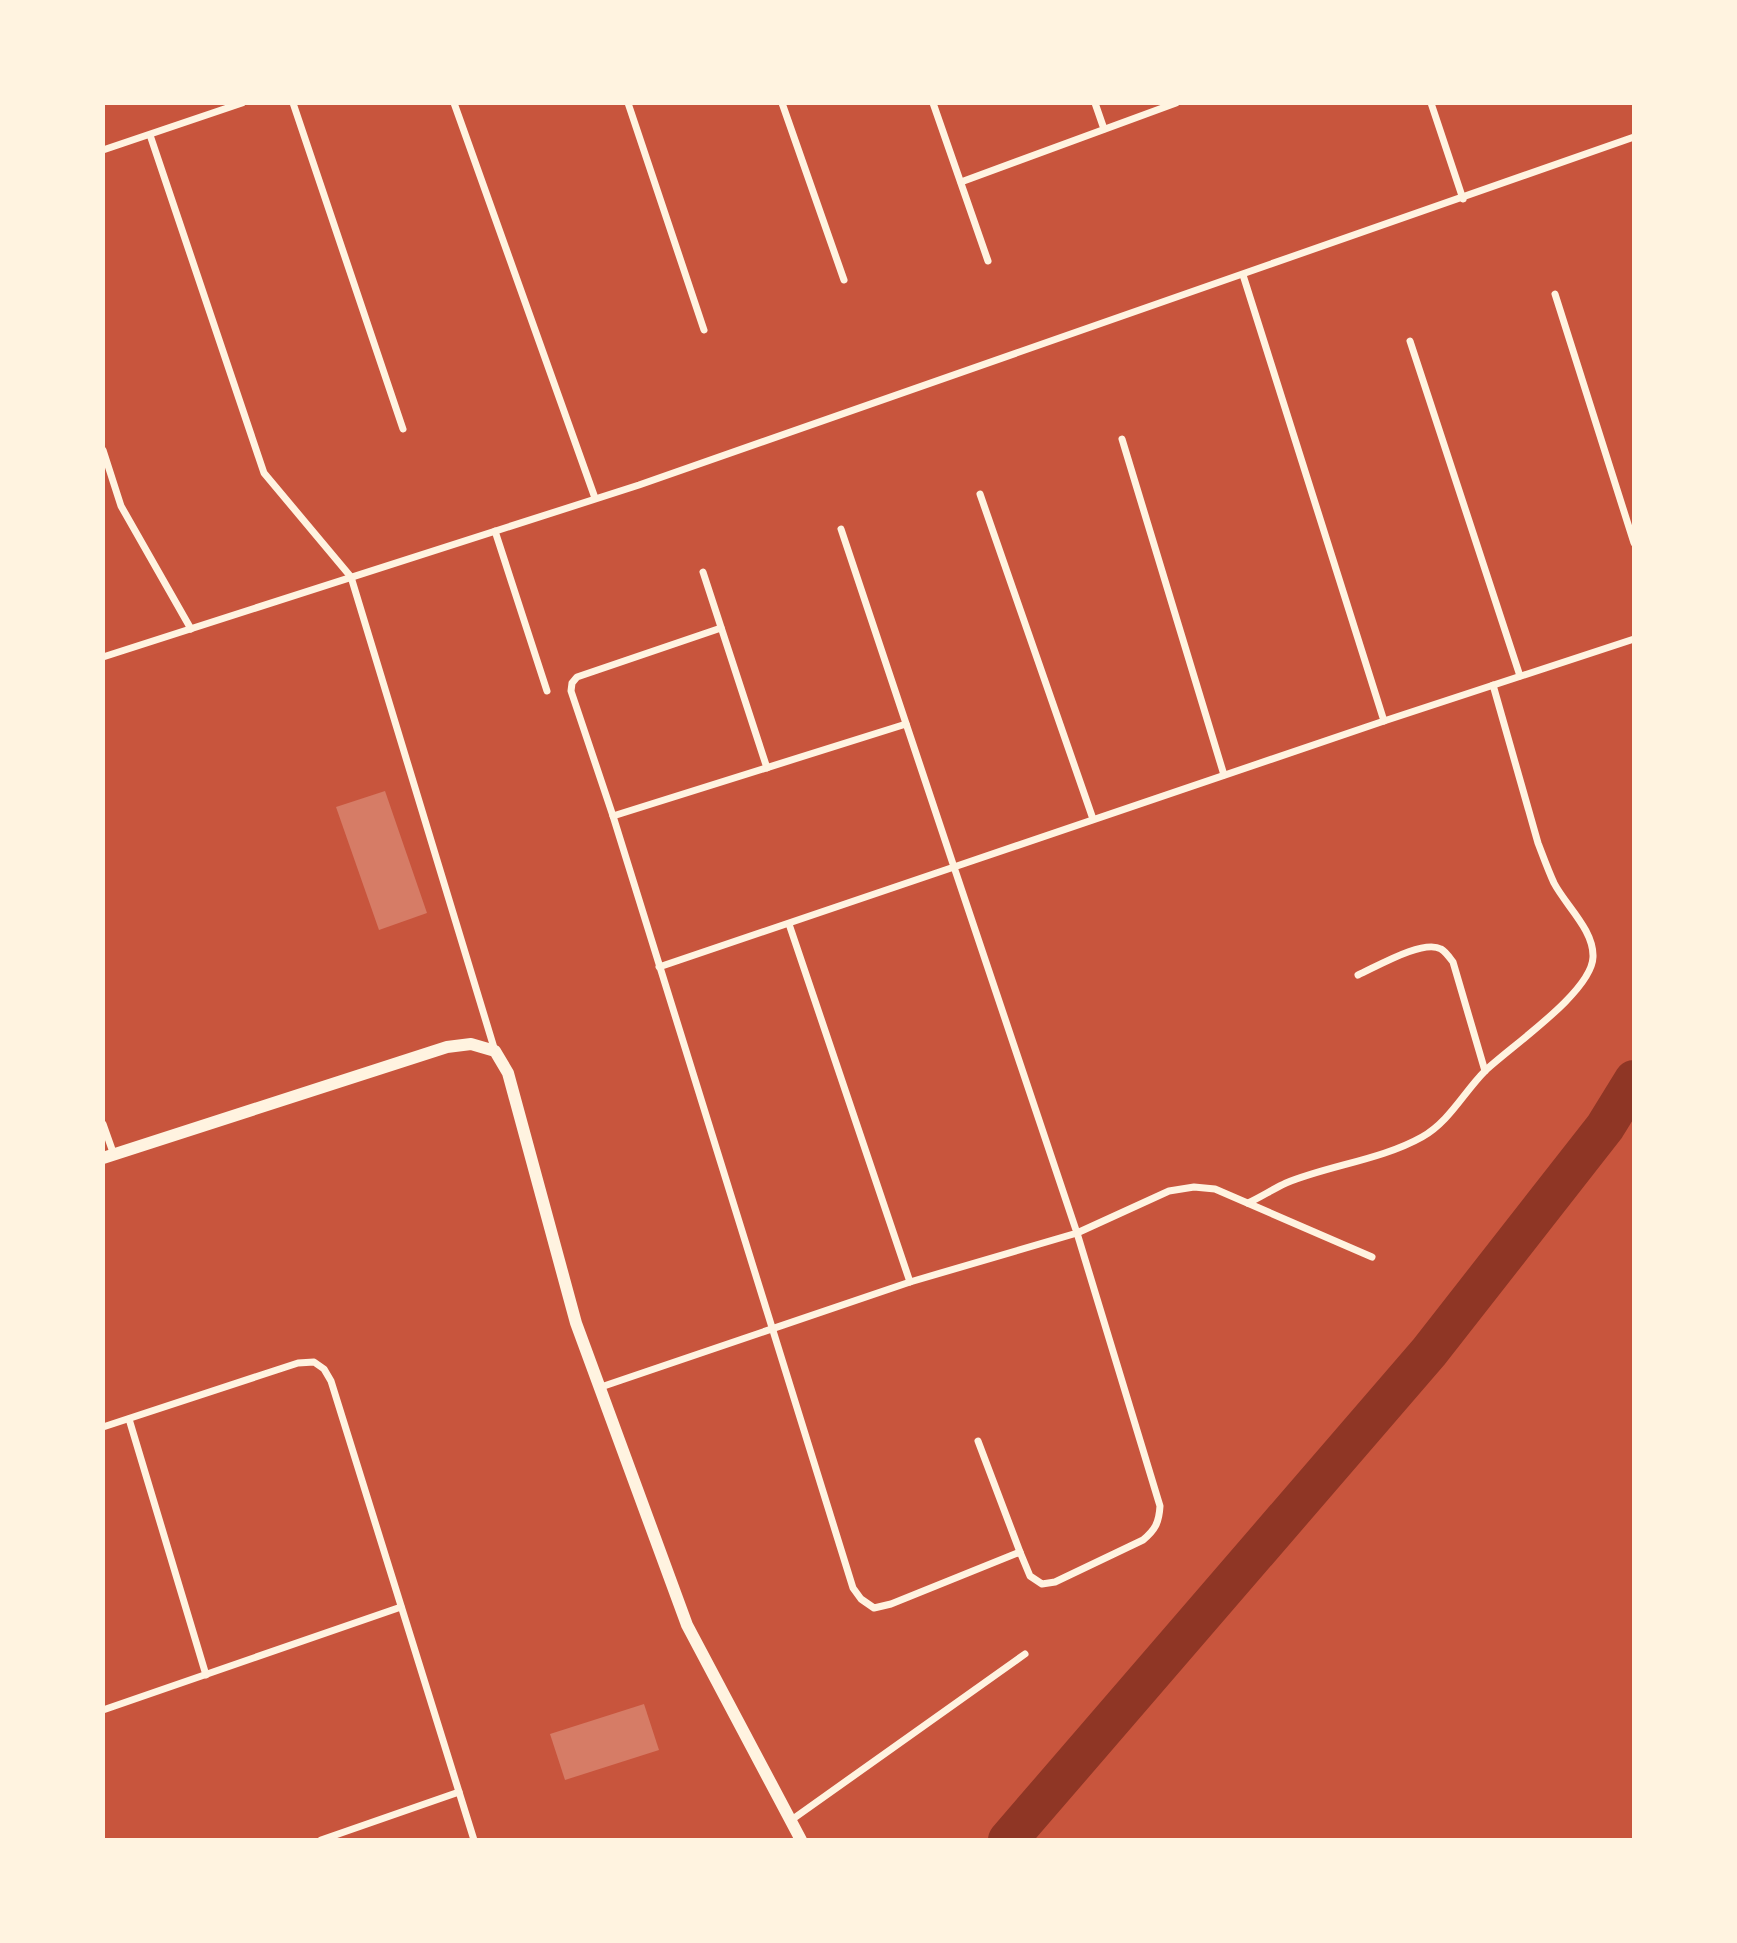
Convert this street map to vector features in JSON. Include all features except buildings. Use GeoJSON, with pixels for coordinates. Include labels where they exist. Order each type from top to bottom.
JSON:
{"type":"FeatureCollection","features":[{"type":"Feature","properties":{"kind":"street"},"geometry":{"type":"LineString","coordinates":[[103,150],[242,103]]}},
{"type":"Feature","properties":{"kind":"street"},"geometry":{"type":"LineString","coordinates":[[293,103],[403,429]]}},
{"type":"Feature","properties":{"kind":"street"},"geometry":{"type":"LineString","coordinates":[[454,103],[596,498]]}},
{"type":"Feature","properties":{"kind":"street"},"geometry":{"type":"LineString","coordinates":[[628,103],[704,330]]}},
{"type":"Feature","properties":{"kind":"street"},"geometry":{"type":"LineString","coordinates":[[782,103],[844,280]]}},
{"type":"Feature","properties":{"kind":"street"},"geometry":{"type":"LineString","coordinates":[[933,103],[988,261]]}},
{"type":"Feature","properties":{"kind":"street"},"geometry":{"type":"LineString","coordinates":[[1095,103],[1104,129]]}},
{"type":"Feature","properties":{"kind":"street"},"geometry":{"type":"LineString","coordinates":[[961,182],[1176,103]]}},
{"type":"Feature","properties":{"kind":"street"},"geometry":{"type":"LineString","coordinates":[[1431,103],[1463,199]]}},
{"type":"Feature","properties":{"kind":"street"},"geometry":{"type":"LineString","coordinates":[[150,135],[264,473],[351,578],[495,1051],[508,1073],[576,1323],[687,1625],[801,1840]]}},
{"type":"Feature","properties":{"kind":"street"},"geometry":{"type":"LineString","coordinates":[[103,657],[596,498],[1463,199],[1634,137]]}},
{"type":"Feature","properties":{"kind":"street"},"geometry":{"type":"LineString","coordinates":[[1243,275],[1384,721]]}},
{"type":"Feature","properties":{"kind":"street"},"geometry":{"type":"LineString","coordinates":[[1555,294],[1634,543]]}},
{"type":"Feature","properties":{"kind":"street"},"geometry":{"type":"LineString","coordinates":[[1410,341],[1520,676]]}},
{"type":"Feature","properties":{"kind":"street"},"geometry":{"type":"LineString","coordinates":[[1122,439],[1224,775]]}},
{"type":"Feature","properties":{"kind":"street"},"geometry":{"type":"LineString","coordinates":[[103,450],[121,506],[191,629]]}},
{"type":"Feature","properties":{"kind":"street"},"geometry":{"type":"LineString","coordinates":[[980,494],[1093,819]]}},
{"type":"Feature","properties":{"kind":"street"},"geometry":{"type":"LineString","coordinates":[[841,529],[1077,1233],[1160,1506],[1154,1532],[1143,1540],[1055,1582],[1042,1584],[1030,1576],[978,1441]]}},
{"type":"Feature","properties":{"kind":"street"},"geometry":{"type":"LineString","coordinates":[[495,531],[547,691]]}},
{"type":"Feature","properties":{"kind":"street"},"geometry":{"type":"LineString","coordinates":[[703,572],[767,768]]}},
{"type":"Feature","properties":{"kind":"street"},"geometry":{"type":"LineString","coordinates":[[721,628],[577,677],[570,691],[612,817],[853,1588],[861,1599],[874,1608],[891,1604],[1020,1552]]}},
{"type":"Feature","properties":{"kind":"street"},"geometry":{"type":"LineString","coordinates":[[659,967],[1634,639]]}},
{"type":"Feature","properties":{"kind":"street"},"geometry":{"type":"LineString","coordinates":[[1248,1203],[1285,1184],[1404,1146],[1425,1135],[1441,1122],[1485,1071],[1561,1006],[1589,974],[1594,961],[1593,947],[1555,884],[1538,843],[1493,685]]}},
{"type":"Feature","properties":{"kind":"street"},"geometry":{"type":"LineString","coordinates":[[612,817],[906,724]]}},
{"type":"Feature","properties":{"kind":"street"},"geometry":{"type":"LineString","coordinates":[[789,924],[910,1282]]}},
{"type":"Feature","properties":{"kind":"street"},"geometry":{"type":"LineString","coordinates":[[1358,975],[1411,951],[1428,947],[1441,949],[1453,961],[1485,1071]]}},
{"type":"Feature","properties":{"kind":"street"},"geometry":{"type":"LineString","coordinates":[[103,1124],[108,1156],[447,1047],[471,1044],[495,1051]]}},
{"type":"Feature","properties":{"kind":"street"},"geometry":{"type":"LineString","coordinates":[[601,1387],[910,1282],[1077,1233],[1169,1191],[1194,1187],[1215,1189],[1372,1257]]}},
{"type":"Feature","properties":{"kind":"street"},"geometry":{"type":"LineString","coordinates":[[103,1427],[298,1363],[314,1362],[324,1369],[331,1381],[474,1840]]}},
{"type":"Feature","properties":{"kind":"street"},"geometry":{"type":"LineString","coordinates":[[129,1419],[206,1675]]}},
{"type":"Feature","properties":{"kind":"street"},"geometry":{"type":"LineString","coordinates":[[103,1710],[401,1608]]}},
{"type":"Feature","properties":{"kind":"street"},"geometry":{"type":"LineString","coordinates":[[789,1821],[1025,1654]]}},
{"type":"Feature","properties":{"kind":"street"},"geometry":{"type":"LineString","coordinates":[[321,1840],[459,1792]]}},
{"type":"Feature","properties":{"kind":"waterway"},"geometry":{"type":"LineString","coordinates":[[1008,1840],[1429,1352],[1605,1127],[1634,1080]]}}]}
